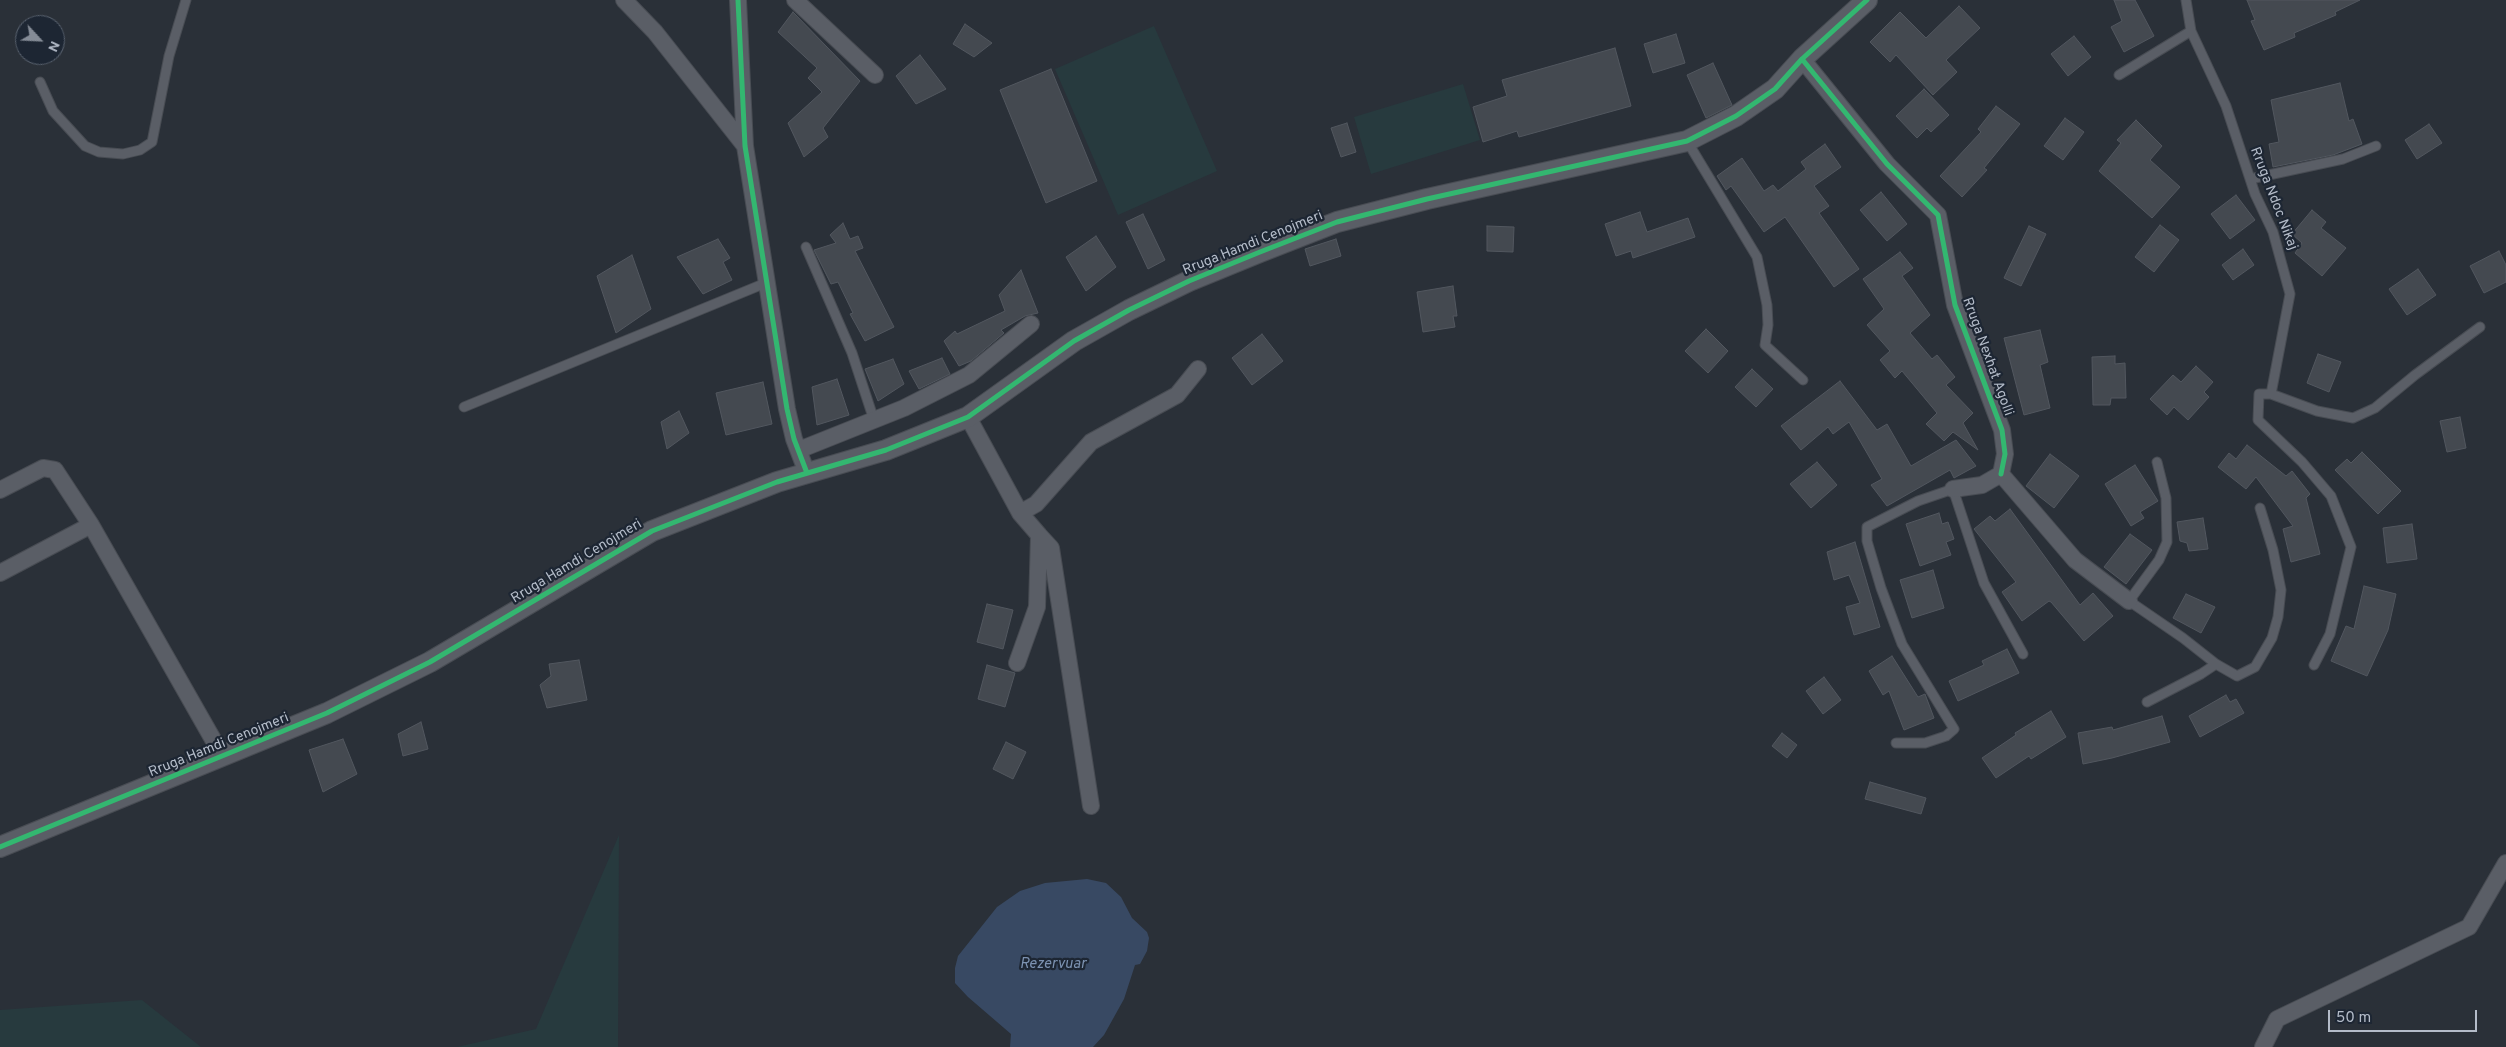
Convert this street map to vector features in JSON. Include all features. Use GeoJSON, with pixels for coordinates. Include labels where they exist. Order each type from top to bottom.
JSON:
{"type":"FeatureCollection","features":[{"type":"Feature","properties":{"kind":"street"},"geometry":{"type":"LineString","coordinates":[[624,0],[654,32],[744,146]]}},
{"type":"Feature","properties":{"kind":"street"},"geometry":{"type":"LineString","coordinates":[[738,0],[744,146],[788,409],[794,438],[807,473]]}},
{"type":"Feature","properties":{"kind":"street"},"geometry":{"type":"LineString","coordinates":[[795,0],[875,75]]}},
{"type":"Feature","properties":{"kind":"street","name":"Rruga Hamdi Cenojmeri"},"geometry":{"type":"LineString","coordinates":[[0,847],[327,714],[430,662],[652,531],[778,482],[886,450],[968,417],[1074,342],[1129,310],[1189,281],[1337,222],[1426,199],[1687,141],[1736,116],[1775,89],[1802,59],[1866,0]]}},
{"type":"Feature","properties":{"kind":"street","name":"Rruga Nexhat Agolli"},"geometry":{"type":"LineString","coordinates":[[1802,59],[1887,164],[1938,215],[1955,305],[2002,430],[2005,454],[2001,474]]}},
{"type":"Feature","properties":{"kind":"street"},"geometry":{"type":"LineString","coordinates":[[799,450],[904,408],[969,375],[1031,324]]}},
{"type":"Feature","properties":{"kind":"street"},"geometry":{"type":"LineString","coordinates":[[1020,513],[1036,504],[1091,442],[1177,395],[1198,368]]}},
{"type":"Feature","properties":{"kind":"street"},"geometry":{"type":"LineString","coordinates":[[968,417],[1020,513],[1051,548],[1091,806]]}},
{"type":"Feature","properties":{"kind":"street"},"geometry":{"type":"LineString","coordinates":[[0,490],[43,468],[55,470],[91,525],[223,757]]}},
{"type":"Feature","properties":{"kind":"street"},"geometry":{"type":"LineString","coordinates":[[1953,489],[1982,485],[2001,474],[2075,560],[2128,601]]}},
{"type":"Feature","properties":{"kind":"street"},"geometry":{"type":"LineString","coordinates":[[0,573],[91,525]]}},
{"type":"Feature","properties":{"kind":"street"},"geometry":{"type":"LineString","coordinates":[[1017,663],[1037,607],[1039,535]]}},
{"type":"Feature","properties":{"kind":"street"},"geometry":{"type":"LineString","coordinates":[[2263,1047],[2277,1019],[2469,927],[2506,864]]}},
{"type":"Feature","properties":{"kind":"lane"},"geometry":{"type":"LineString","coordinates":[[40,82],[53,111],[85,146],[99,152],[123,154],[140,150],[152,142],[169,56],[186,0]]}},
{"type":"Feature","properties":{"kind":"lane","name":"Rruga Ndoc Nikaj"},"geometry":{"type":"LineString","coordinates":[[2186,0],[2191,31],[2226,106],[2250,179],[2273,232],[2290,294],[2271,394]]}},
{"type":"Feature","properties":{"kind":"lane"},"geometry":{"type":"LineString","coordinates":[[2118,75],[2191,31]]}},
{"type":"Feature","properties":{"kind":"lane"},"geometry":{"type":"LineString","coordinates":[[1687,141],[1757,257],[1768,325],[1765,345],[1803,380]]}},
{"type":"Feature","properties":{"kind":"lane"},"geometry":{"type":"LineString","coordinates":[[2250,179],[2343,159],[2376,146]]}},
{"type":"Feature","properties":{"kind":"lane"},"geometry":{"type":"LineString","coordinates":[[806,247],[852,353],[874,420]]}},
{"type":"Feature","properties":{"kind":"lane"},"geometry":{"type":"LineString","coordinates":[[464,407],[768,282]]}},
{"type":"Feature","properties":{"kind":"lane"},"geometry":{"type":"LineString","coordinates":[[2314,665],[2330,634],[2351,547],[2331,496],[2302,462],[2258,420],[2259,394],[2271,394],[2317,411],[2354,418],[2376,408],[2415,375],[2480,327]]}},
{"type":"Feature","properties":{"kind":"lane"},"geometry":{"type":"LineString","coordinates":[[2157,462],[2166,498],[2167,542],[2159,560],[2128,601],[2183,638],[2216,664],[2237,676],[2255,667],[2272,638],[2278,617],[2281,590],[2273,550],[2260,508]]}},
{"type":"Feature","properties":{"kind":"lane"},"geometry":{"type":"LineString","coordinates":[[1896,742],[1925,743],[1946,736],[1954,728],[1902,644],[1866,541],[1867,526],[1918,501],[1953,489],[1984,583],[2023,654]]}},
{"type":"Feature","properties":{"kind":"lane"},"geometry":{"type":"LineString","coordinates":[[2147,702],[2216,664]]}},
{"type":"Feature","properties":{"kind":"green space"},"geometry":{"type":"Polygon","coordinates":[[[1154,26],[1217,171],[1118,215],[1055,69],[1154,26]]]}},
{"type":"Feature","properties":{"kind":"green space"},"geometry":{"type":"Polygon","coordinates":[[[1463,84],[1480,140],[1371,174],[1354,117],[1463,84]]]}},
{"type":"Feature","properties":{"kind":"green space"},"geometry":{"type":"Polygon","coordinates":[[[619,835],[618,1047],[457,1047],[536,1029],[619,835]]]}},
{"type":"Feature","properties":{"kind":"green space"},"geometry":{"type":"Polygon","coordinates":[[[142,1000],[201,1047],[0,1047],[0,1010],[142,1000]]]}},
{"type":"Feature","properties":{"kind":"water","name":"Rezervuar"},"geometry":{"type":"Polygon","coordinates":[[[1087,879],[1106,883],[1121,897],[1132,918],[1147,932],[1149,938],[1147,951],[1140,964],[1135,965],[1124,999],[1104,1035],[1093,1047],[1010,1047],[1011,1034],[968,997],[955,983],[955,968],[958,956],[997,907],[1020,891],[1045,883],[1087,879]]]}},
{"type":"Feature","properties":{"kind":"building"},"geometry":{"type":"Polygon","coordinates":[[[2114,0],[2135,0],[2154,36],[2124,52],[2111,27],[2122,21],[2114,0]]]}},
{"type":"Feature","properties":{"kind":"building"},"geometry":{"type":"Polygon","coordinates":[[[2247,0],[2360,0],[2335,12],[2336,15],[2294,33],[2295,37],[2264,50],[2251,21],[2255,20],[2247,0]]]}},
{"type":"Feature","properties":{"kind":"building"},"geometry":{"type":"Polygon","coordinates":[[[1959,6],[1980,28],[1946,60],[1957,72],[1933,95],[1896,55],[1890,62],[1870,42],[1900,12],[1926,38],[1959,6]]]}},
{"type":"Feature","properties":{"kind":"building"},"geometry":{"type":"Polygon","coordinates":[[[793,12],[860,81],[823,128],[828,137],[804,157],[788,123],[822,92],[808,78],[817,68],[778,32],[793,12]]]}},
{"type":"Feature","properties":{"kind":"building"},"geometry":{"type":"Polygon","coordinates":[[[965,24],[992,43],[974,57],[953,44],[965,24]]]}},
{"type":"Feature","properties":{"kind":"building"},"geometry":{"type":"Polygon","coordinates":[[[1676,34],[1685,63],[1653,73],[1644,44],[1676,34]]]}},
{"type":"Feature","properties":{"kind":"building"},"geometry":{"type":"Polygon","coordinates":[[[2074,36],[2091,57],[2068,76],[2051,54],[2074,36]]]}},
{"type":"Feature","properties":{"kind":"building"},"geometry":{"type":"Polygon","coordinates":[[[1615,48],[1631,106],[1519,137],[1517,131],[1483,142],[1473,107],[1507,96],[1502,80],[1615,48]]]}},
{"type":"Feature","properties":{"kind":"building"},"geometry":{"type":"Polygon","coordinates":[[[920,55],[946,89],[916,104],[896,76],[920,55]]]}},
{"type":"Feature","properties":{"kind":"building"},"geometry":{"type":"Polygon","coordinates":[[[1713,63],[1732,105],[1706,118],[1687,75],[1713,63]]]}},
{"type":"Feature","properties":{"kind":"building"},"geometry":{"type":"Polygon","coordinates":[[[1051,69],[1097,181],[1046,203],[1000,90],[1051,69]]]}},
{"type":"Feature","properties":{"kind":"building"},"geometry":{"type":"Polygon","coordinates":[[[2340,83],[2349,121],[2353,119],[2362,144],[2333,155],[2273,167],[2269,144],[2279,142],[2271,100],[2340,83]]]}},
{"type":"Feature","properties":{"kind":"building"},"geometry":{"type":"Polygon","coordinates":[[[1924,89],[1949,115],[1931,132],[1927,128],[1917,138],[1896,116],[1924,89]]]}},
{"type":"Feature","properties":{"kind":"building"},"geometry":{"type":"Polygon","coordinates":[[[1996,106],[2020,124],[1984,168],[1987,170],[1962,197],[1940,176],[1981,132],[1978,129],[1996,106]]]}},
{"type":"Feature","properties":{"kind":"building"},"geometry":{"type":"Polygon","coordinates":[[[2065,118],[2084,132],[2063,160],[2044,146],[2065,118]]]}},
{"type":"Feature","properties":{"kind":"building"},"geometry":{"type":"Polygon","coordinates":[[[2136,120],[2162,146],[2150,160],[2180,187],[2152,218],[2099,171],[2121,143],[2117,140],[2136,120]]]}},
{"type":"Feature","properties":{"kind":"building"},"geometry":{"type":"Polygon","coordinates":[[[1347,123],[1356,152],[1341,157],[1331,128],[1347,123]]]}},
{"type":"Feature","properties":{"kind":"building"},"geometry":{"type":"Polygon","coordinates":[[[2429,124],[2442,143],[2417,159],[2405,140],[2429,124]]]}},
{"type":"Feature","properties":{"kind":"building"},"geometry":{"type":"Polygon","coordinates":[[[1825,144],[1841,167],[1814,186],[1829,206],[1819,213],[1859,269],[1834,287],[1785,217],[1764,232],[1731,186],[1726,190],[1717,176],[1742,158],[1764,191],[1773,185],[1778,191],[1806,169],[1801,162],[1825,144]]]}},
{"type":"Feature","properties":{"kind":"building"},"geometry":{"type":"Polygon","coordinates":[[[1881,192],[1907,224],[1887,241],[1860,210],[1881,192]]]}},
{"type":"Feature","properties":{"kind":"building"},"geometry":{"type":"Polygon","coordinates":[[[2236,195],[2255,220],[2230,239],[2211,214],[2236,195]]]}},
{"type":"Feature","properties":{"kind":"building"},"geometry":{"type":"Polygon","coordinates":[[[2312,210],[2326,222],[2321,228],[2346,248],[2322,276],[2295,253],[2302,243],[2292,234],[2312,210]]]}},
{"type":"Feature","properties":{"kind":"building"},"geometry":{"type":"Polygon","coordinates":[[[1640,212],[1647,232],[1688,218],[1695,237],[1633,258],[1631,251],[1616,256],[1605,224],[1640,212]]]}},
{"type":"Feature","properties":{"kind":"building"},"geometry":{"type":"Polygon","coordinates":[[[1143,214],[1165,260],[1148,269],[1126,222],[1143,214]]]}},
{"type":"Feature","properties":{"kind":"building"},"geometry":{"type":"Polygon","coordinates":[[[843,223],[850,239],[858,236],[863,248],[855,251],[894,327],[865,341],[850,314],[853,313],[838,282],[831,284],[814,250],[836,243],[830,235],[843,223]]]}},
{"type":"Feature","properties":{"kind":"building"},"geometry":{"type":"Polygon","coordinates":[[[2160,225],[2179,240],[2154,272],[2135,257],[2160,225]]]}},
{"type":"Feature","properties":{"kind":"building"},"geometry":{"type":"Polygon","coordinates":[[[1487,226],[1514,227],[1513,252],[1487,251],[1487,226]]]}},
{"type":"Feature","properties":{"kind":"building"},"geometry":{"type":"Polygon","coordinates":[[[2029,226],[2046,234],[2021,286],[2004,278],[2029,226]]]}},
{"type":"Feature","properties":{"kind":"building"},"geometry":{"type":"Polygon","coordinates":[[[1096,236],[1116,267],[1086,291],[1066,257],[1096,236]]]}},
{"type":"Feature","properties":{"kind":"building"},"geometry":{"type":"Polygon","coordinates":[[[718,239],[730,258],[723,262],[732,280],[703,294],[677,257],[718,239]]]}},
{"type":"Feature","properties":{"kind":"building"},"geometry":{"type":"Polygon","coordinates":[[[1336,239],[1341,256],[1310,266],[1305,249],[1336,239]]]}},
{"type":"Feature","properties":{"kind":"building"},"geometry":{"type":"Polygon","coordinates":[[[2243,249],[2254,265],[2233,280],[2222,265],[2243,249]]]}},
{"type":"Feature","properties":{"kind":"building"},"geometry":{"type":"Polygon","coordinates":[[[2499,251],[2506,265],[2506,282],[2484,293],[2470,266],[2499,251]]]}},
{"type":"Feature","properties":{"kind":"building"},"geometry":{"type":"Polygon","coordinates":[[[1900,252],[1913,268],[1902,276],[1930,315],[1910,333],[1932,359],[1937,355],[1955,377],[1946,385],[1973,413],[1963,423],[1978,450],[1953,432],[1944,441],[1926,424],[1937,413],[1902,371],[1895,378],[1880,360],[1890,351],[1867,325],[1884,309],[1863,279],[1900,252]]]}},
{"type":"Feature","properties":{"kind":"building"},"geometry":{"type":"Polygon","coordinates":[[[632,255],[651,309],[616,333],[597,276],[632,255]]]}},
{"type":"Feature","properties":{"kind":"building"},"geometry":{"type":"Polygon","coordinates":[[[2418,269],[2436,295],[2407,315],[2389,289],[2418,269]]]}},
{"type":"Feature","properties":{"kind":"building"},"geometry":{"type":"Polygon","coordinates":[[[1021,270],[1038,313],[1025,316],[1001,330],[1004,333],[971,361],[959,366],[944,341],[955,331],[957,334],[1005,311],[999,295],[1021,270]]]}},
{"type":"Feature","properties":{"kind":"building"},"geometry":{"type":"Polygon","coordinates":[[[1453,286],[1457,316],[1453,316],[1455,327],[1423,332],[1417,292],[1453,286]]]}},
{"type":"Feature","properties":{"kind":"building"},"geometry":{"type":"Polygon","coordinates":[[[1706,329],[1728,351],[1708,373],[1685,351],[1706,329]]]}},
{"type":"Feature","properties":{"kind":"building"},"geometry":{"type":"Polygon","coordinates":[[[2040,330],[2048,362],[2040,365],[2050,408],[2024,415],[2004,338],[2040,330]]]}},
{"type":"Feature","properties":{"kind":"building"},"geometry":{"type":"Polygon","coordinates":[[[1262,334],[1283,361],[1252,385],[1232,358],[1262,334]]]}},
{"type":"Feature","properties":{"kind":"building"},"geometry":{"type":"Polygon","coordinates":[[[2318,354],[2341,362],[2329,392],[2307,383],[2318,354]]]}},
{"type":"Feature","properties":{"kind":"building"},"geometry":{"type":"Polygon","coordinates":[[[2115,356],[2115,364],[2125,363],[2126,398],[2111,398],[2110,405],[2093,405],[2092,357],[2115,356]]]}},
{"type":"Feature","properties":{"kind":"building"},"geometry":{"type":"Polygon","coordinates":[[[942,358],[950,374],[919,389],[909,371],[942,358]]]}},
{"type":"Feature","properties":{"kind":"building"},"geometry":{"type":"Polygon","coordinates":[[[893,359],[904,384],[878,401],[865,369],[893,359]]]}},
{"type":"Feature","properties":{"kind":"building"},"geometry":{"type":"Polygon","coordinates":[[[2196,366],[2213,382],[2204,392],[2209,397],[2188,420],[2174,407],[2167,415],[2150,399],[2173,375],[2181,382],[2196,366]]]}},
{"type":"Feature","properties":{"kind":"building"},"geometry":{"type":"Polygon","coordinates":[[[1752,369],[1773,389],[1756,407],[1735,387],[1752,369]]]}},
{"type":"Feature","properties":{"kind":"building"},"geometry":{"type":"Polygon","coordinates":[[[837,379],[849,415],[817,425],[812,387],[837,379]]]}},
{"type":"Feature","properties":{"kind":"building"},"geometry":{"type":"Polygon","coordinates":[[[1840,381],[1877,430],[1887,424],[1911,466],[1956,440],[1976,466],[1954,478],[1950,470],[1887,506],[1871,485],[1882,479],[1849,422],[1833,434],[1828,427],[1801,450],[1781,426],[1840,381]]]}},
{"type":"Feature","properties":{"kind":"building"},"geometry":{"type":"Polygon","coordinates":[[[763,382],[772,424],[726,435],[716,393],[763,382]]]}},
{"type":"Feature","properties":{"kind":"building"},"geometry":{"type":"Polygon","coordinates":[[[679,411],[689,433],[667,449],[661,422],[679,411]]]}},
{"type":"Feature","properties":{"kind":"building"},"geometry":{"type":"Polygon","coordinates":[[[2460,417],[2466,448],[2447,452],[2440,421],[2460,417]]]}},
{"type":"Feature","properties":{"kind":"building"},"geometry":{"type":"Polygon","coordinates":[[[2247,445],[2286,476],[2292,471],[2310,494],[2306,498],[2320,554],[2291,562],[2283,529],[2293,526],[2256,477],[2246,489],[2218,467],[2229,453],[2236,459],[2247,445]]]}},
{"type":"Feature","properties":{"kind":"building"},"geometry":{"type":"Polygon","coordinates":[[[2362,452],[2401,491],[2378,514],[2335,470],[2347,459],[2351,463],[2362,452]]]}},
{"type":"Feature","properties":{"kind":"building"},"geometry":{"type":"Polygon","coordinates":[[[2050,454],[2079,476],[2054,508],[2026,486],[2050,454]]]}},
{"type":"Feature","properties":{"kind":"building"},"geometry":{"type":"Polygon","coordinates":[[[1817,462],[1837,485],[1811,508],[1790,484],[1817,462]]]}},
{"type":"Feature","properties":{"kind":"building"},"geometry":{"type":"Polygon","coordinates":[[[2135,465],[2158,501],[2140,512],[2144,518],[2131,526],[2105,484],[2135,465]]]}},
{"type":"Feature","properties":{"kind":"building"},"geometry":{"type":"Polygon","coordinates":[[[2010,509],[2080,605],[2093,593],[2113,616],[2084,641],[2051,602],[2049,601],[2022,621],[2002,592],[2016,582],[1974,529],[1990,516],[1995,521],[2010,509]]]}},
{"type":"Feature","properties":{"kind":"building"},"geometry":{"type":"Polygon","coordinates":[[[1939,513],[1942,524],[1948,522],[1954,539],[1946,542],[1951,555],[1920,566],[1906,524],[1939,513]]]}},
{"type":"Feature","properties":{"kind":"building"},"geometry":{"type":"Polygon","coordinates":[[[2203,518],[2208,549],[2189,551],[2187,543],[2180,541],[2177,522],[2203,518]]]}},
{"type":"Feature","properties":{"kind":"building"},"geometry":{"type":"Polygon","coordinates":[[[2412,524],[2417,559],[2387,563],[2383,528],[2412,524]]]}},
{"type":"Feature","properties":{"kind":"building"},"geometry":{"type":"Polygon","coordinates":[[[2130,534],[2152,550],[2126,584],[2104,567],[2130,534]]]}},
{"type":"Feature","properties":{"kind":"building"},"geometry":{"type":"Polygon","coordinates":[[[1855,542],[1880,627],[1854,635],[1846,607],[1860,603],[1849,575],[1834,580],[1827,552],[1855,542]]]}},
{"type":"Feature","properties":{"kind":"building"},"geometry":{"type":"Polygon","coordinates":[[[1933,570],[1944,608],[1912,618],[1900,580],[1933,570]]]}},
{"type":"Feature","properties":{"kind":"building"},"geometry":{"type":"Polygon","coordinates":[[[2364,586],[2396,594],[2388,630],[2367,676],[2331,661],[2346,626],[2354,629],[2364,586]]]}},
{"type":"Feature","properties":{"kind":"building"},"geometry":{"type":"Polygon","coordinates":[[[2186,594],[2215,607],[2201,633],[2173,618],[2186,594]]]}},
{"type":"Feature","properties":{"kind":"building"},"geometry":{"type":"Polygon","coordinates":[[[987,604],[1013,610],[1003,649],[977,642],[987,604]]]}},
{"type":"Feature","properties":{"kind":"building"},"geometry":{"type":"Polygon","coordinates":[[[2007,649],[2019,673],[1958,701],[1949,681],[1984,665],[1982,661],[2007,649]]]}},
{"type":"Feature","properties":{"kind":"building"},"geometry":{"type":"Polygon","coordinates":[[[1892,656],[1918,697],[1925,694],[1934,718],[1904,730],[1889,691],[1883,695],[1869,671],[1892,656]]]}},
{"type":"Feature","properties":{"kind":"building"},"geometry":{"type":"Polygon","coordinates":[[[579,660],[587,700],[547,708],[540,685],[551,676],[549,664],[579,660]]]}},
{"type":"Feature","properties":{"kind":"building"},"geometry":{"type":"Polygon","coordinates":[[[987,665],[1015,673],[1005,707],[978,699],[987,665]]]}},
{"type":"Feature","properties":{"kind":"building"},"geometry":{"type":"Polygon","coordinates":[[[1824,677],[1841,700],[1823,714],[1806,691],[1824,677]]]}},
{"type":"Feature","properties":{"kind":"building"},"geometry":{"type":"Polygon","coordinates":[[[2226,695],[2230,702],[2236,699],[2244,713],[2200,737],[2189,716],[2226,695]]]}},
{"type":"Feature","properties":{"kind":"building"},"geometry":{"type":"Polygon","coordinates":[[[2051,711],[2066,737],[2031,759],[2029,756],[1996,778],[1982,758],[2016,735],[2015,733],[2051,711]]]}},
{"type":"Feature","properties":{"kind":"building"},"geometry":{"type":"Polygon","coordinates":[[[2162,716],[2170,742],[2083,764],[2078,733],[2112,727],[2113,730],[2162,716]]]}},
{"type":"Feature","properties":{"kind":"building"},"geometry":{"type":"Polygon","coordinates":[[[421,722],[428,749],[403,756],[398,734],[421,722]]]}},
{"type":"Feature","properties":{"kind":"building"},"geometry":{"type":"Polygon","coordinates":[[[1782,733],[1797,745],[1787,758],[1772,746],[1782,733]]]}},
{"type":"Feature","properties":{"kind":"building"},"geometry":{"type":"Polygon","coordinates":[[[343,739],[357,774],[323,792],[309,750],[343,739]]]}},
{"type":"Feature","properties":{"kind":"building"},"geometry":{"type":"Polygon","coordinates":[[[1006,742],[1026,752],[1013,779],[993,769],[1006,742]]]}},
{"type":"Feature","properties":{"kind":"building"},"geometry":{"type":"Polygon","coordinates":[[[1870,782],[1926,798],[1921,814],[1865,799],[1870,782]]]}},
{"type":"Feature","properties":{"kind":"cycle path"},"geometry":{"type":"LineString","coordinates":[[738,0],[745,146],[787,409],[794,439],[807,473]]}},
{"type":"Feature","properties":{"kind":"cycle path"},"geometry":{"type":"LineString","coordinates":[[0,847],[327,713],[430,662],[652,531],[777,482],[886,450],[968,417],[1074,341],[1129,310],[1189,281],[1337,222],[1427,199],[1687,141],[1736,116],[1775,89],[1802,59],[1867,0]]}},
{"type":"Feature","properties":{"kind":"cycle path"},"geometry":{"type":"LineString","coordinates":[[1802,59],[1887,164],[1938,215],[1955,305],[2002,430],[2005,454],[2001,474]]}}]}
